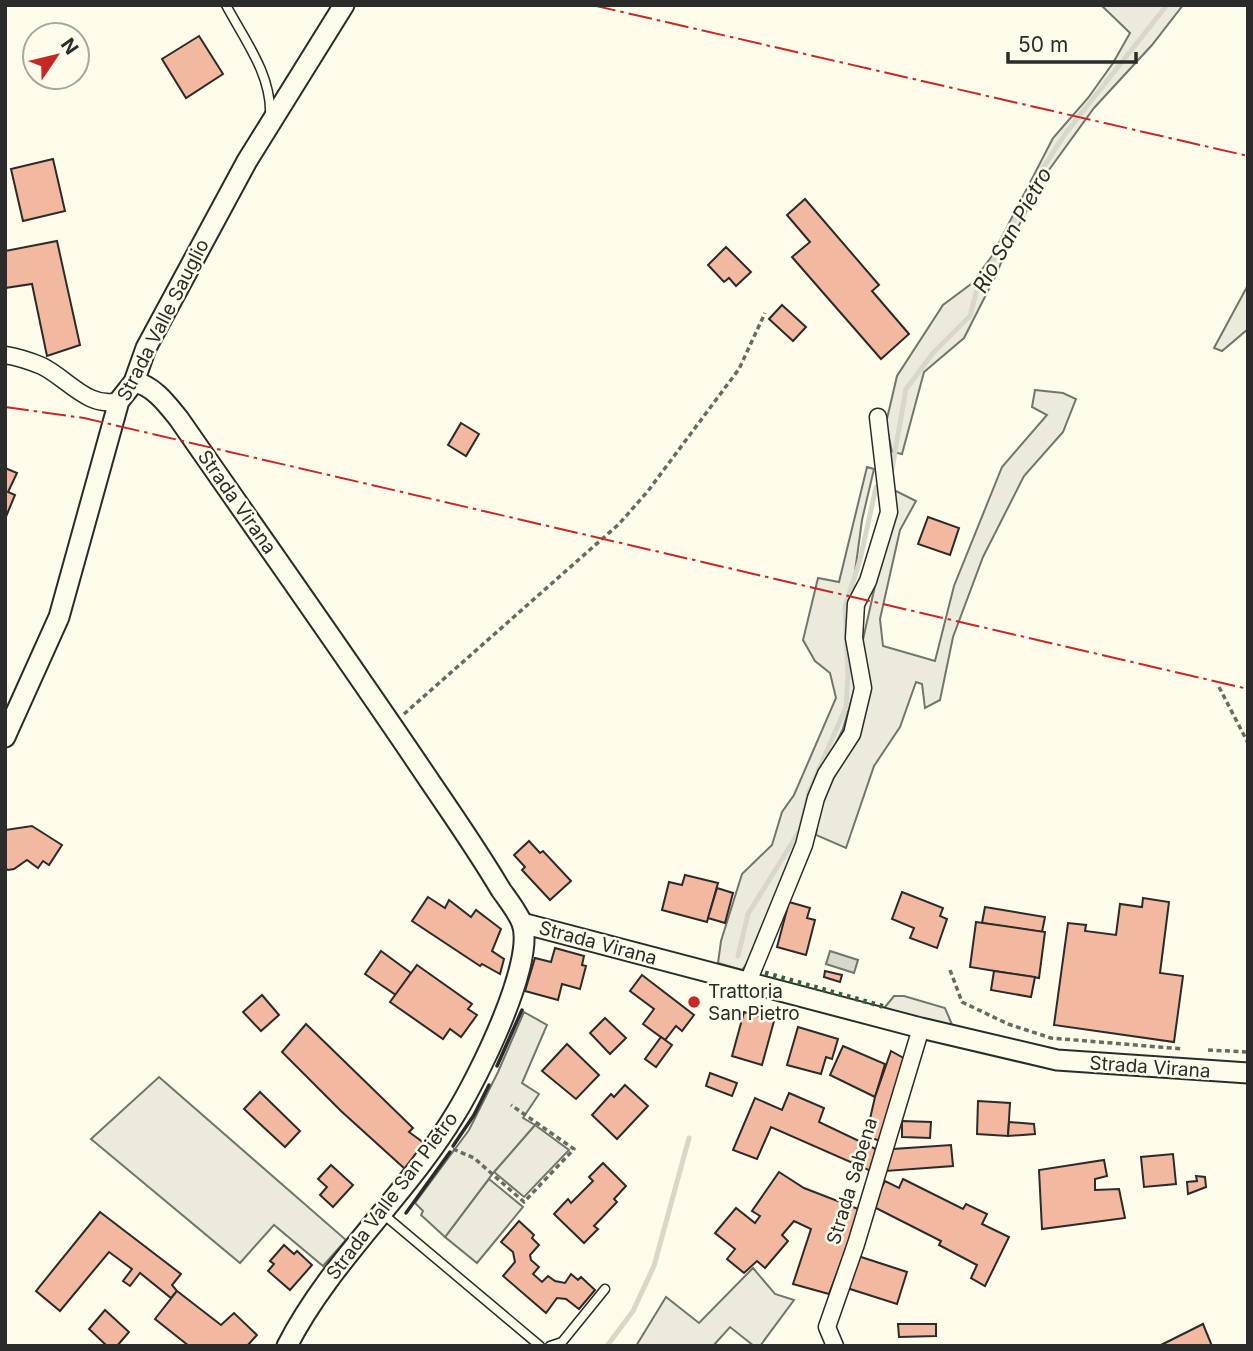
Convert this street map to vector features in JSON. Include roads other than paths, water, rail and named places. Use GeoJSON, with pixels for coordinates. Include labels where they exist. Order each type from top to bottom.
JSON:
{"type":"FeatureCollection","features":[{"type":"Feature","properties":{"kind":"street","name":"Strada Valle Sauglio"},"geometry":{"type":"LineString","coordinates":[[5,737],[60,617],[119,401],[134,382],[146,348],[247,161],[344,5]]}},
{"type":"Feature","properties":{"kind":"street"},"geometry":{"type":"LineString","coordinates":[[5,355],[43,367],[87,398],[108,404],[119,401]]}},
{"type":"Feature","properties":{"kind":"street","name":"Strada Virana"},"geometry":{"type":"LineString","coordinates":[[134,382],[142,383],[161,397],[179,419],[391,724],[487,866],[522,923],[921,1028],[1057,1060],[1248,1073]]}},
{"type":"Feature","properties":{"kind":"street"},"geometry":{"type":"LineString","coordinates":[[748,982],[804,845],[821,786],[852,734],[863,688],[854,638],[856,604],[868,581],[889,512],[878,417]]}},
{"type":"Feature","properties":{"kind":"street","name":"Strada Valle San Pietro"},"geometry":{"type":"LineString","coordinates":[[287,1346],[302,1315],[383,1214],[456,1114],[512,993],[524,952],[522,923]]}},
{"type":"Feature","properties":{"kind":"street","name":"Strada Sabena"},"geometry":{"type":"LineString","coordinates":[[835,1346],[827,1327],[856,1244],[921,1028]]}},
{"type":"Feature","properties":{"kind":"lane"},"geometry":{"type":"LineString","coordinates":[[226,5],[265,80],[271,101],[269,125]]}},
{"type":"Feature","properties":{"kind":"lane"},"geometry":{"type":"LineString","coordinates":[[383,1214],[540,1346]]}},
{"type":"Feature","properties":{"kind":"lane"},"geometry":{"type":"LineString","coordinates":[[550,1346],[562,1342],[605,1289]]}},
{"type":"Feature","properties":{"kind":"waterway","name":"Rio San Pietro"},"geometry":{"type":"LineString","coordinates":[[892,469],[906,389],[933,353],[970,316],[976,293],[1039,174],[1065,134],[1167,5]]}},
{"type":"Feature","properties":{"kind":"waterway","name":"Rio San Pietro"},"geometry":{"type":"LineString","coordinates":[[738,956],[748,914],[800,830],[809,792],[846,707],[848,675],[845,607],[860,560],[876,487]]}},
{"type":"Feature","properties":{"kind":"waterway","name":"Rio San Pietro"},"geometry":{"type":"LineString","coordinates":[[607,1346],[633,1311],[654,1266],[689,1138]]}},
{"type":"Feature","properties":{"kind":"place","name":"Trattoria San Pietro"},"geometry":{"type":"Point","coordinates":[694,1002]}}]}
